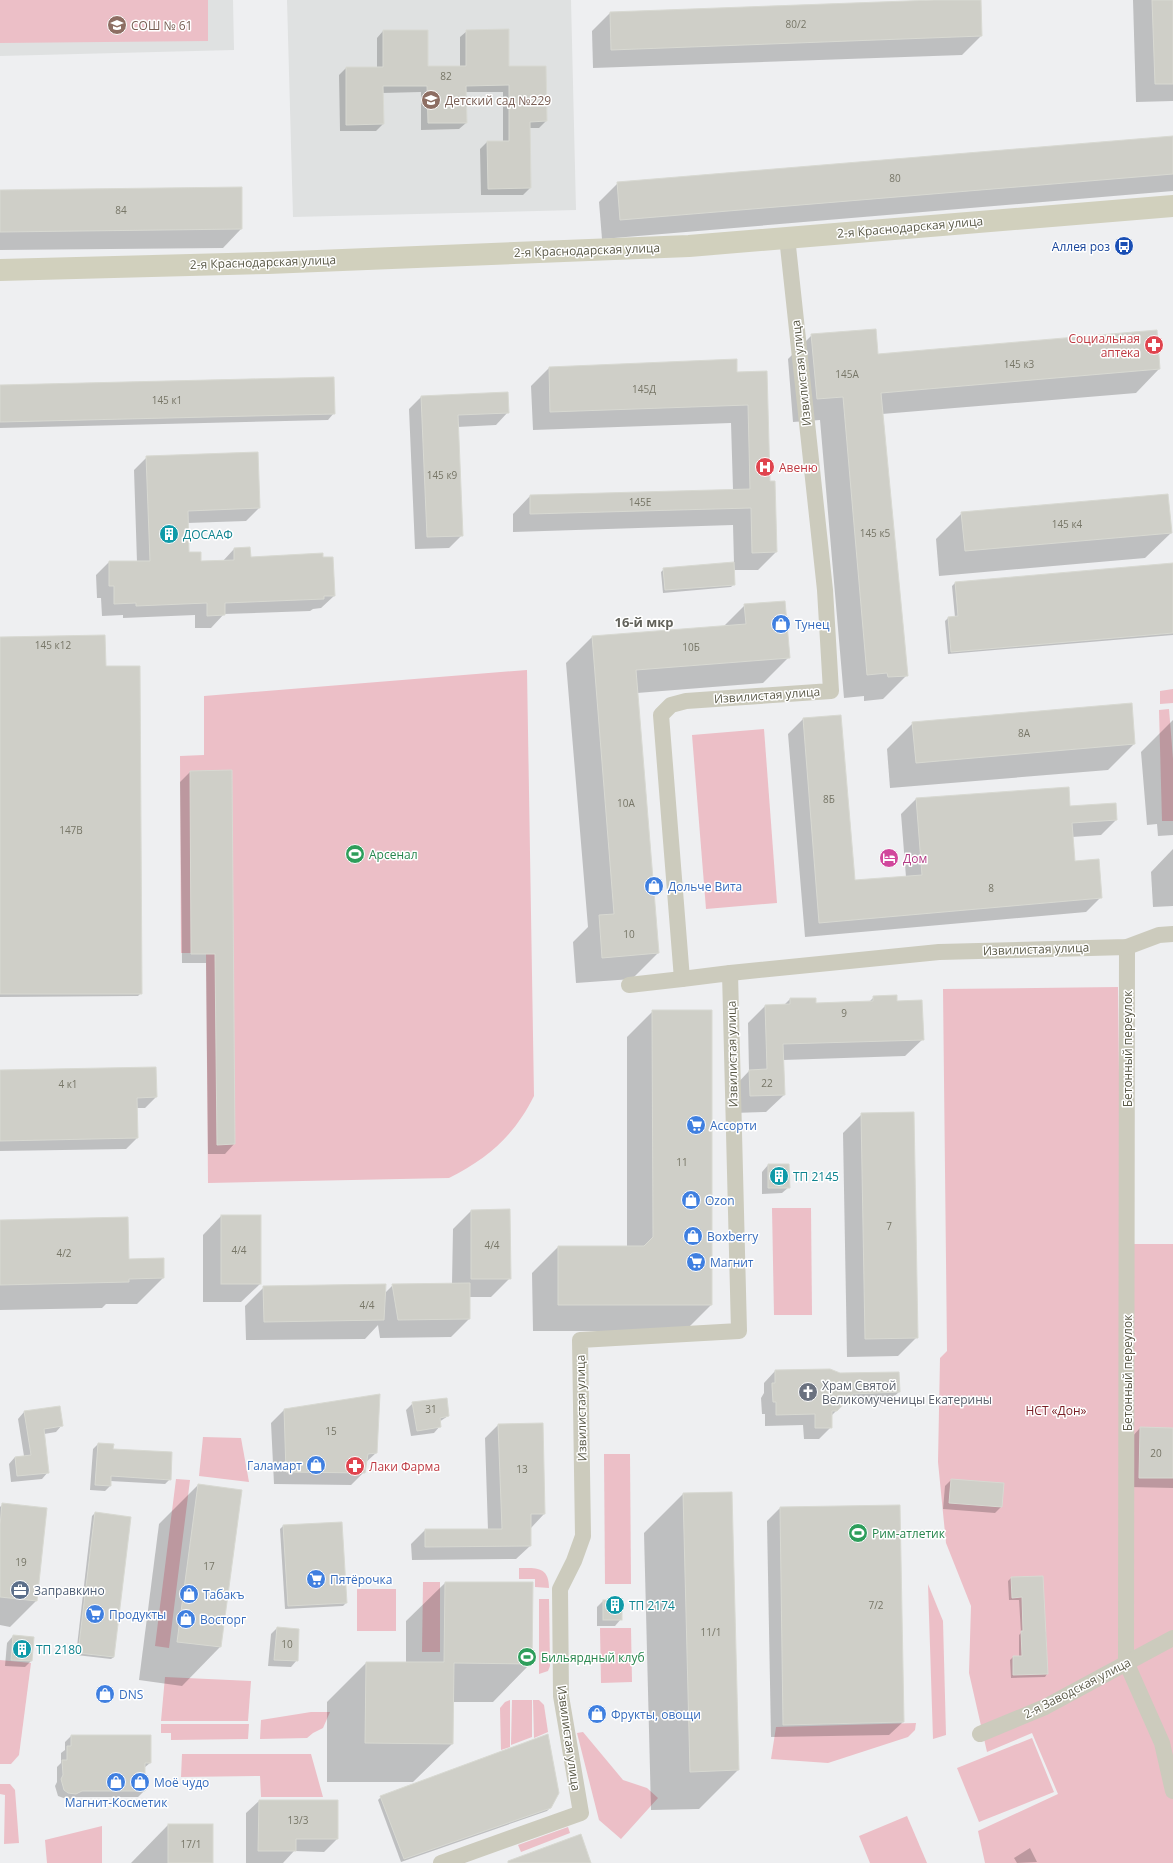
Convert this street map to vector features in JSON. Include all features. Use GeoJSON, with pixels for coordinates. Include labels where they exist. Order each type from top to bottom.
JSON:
{"type":"FeatureCollection","features":[{"type":"Feature","properties":{"kind":"street","name":"2-я Краснодарская улица"},"geometry":{"type":"LineString","coordinates":[[0,270],[276,263],[689,246],[1173,206]]}},
{"type":"Feature","properties":{"kind":"street","name":"Извилистая улица"},"geometry":{"type":"LineString","coordinates":[[682,979],[661,715],[671,705],[686,700],[831,691],[825,590],[787,237]]}},
{"type":"Feature","properties":{"kind":"street","name":"Извилистая улица"},"geometry":{"type":"LineString","coordinates":[[628,985],[939,952],[1127,947],[1159,935],[1173,934]]}},
{"type":"Feature","properties":{"kind":"street","name":"Бетонный переулок"},"geometry":{"type":"LineString","coordinates":[[1127,947],[1126,1662],[1162,1743],[1173,1791]]}},
{"type":"Feature","properties":{"kind":"street","name":"Извилистая улица"},"geometry":{"type":"LineString","coordinates":[[441,1863],[581,1813],[561,1696],[560,1588],[574,1562],[583,1536],[580,1340],[739,1331],[730,973]]}},
{"type":"Feature","properties":{"kind":"street","name":"2-я Заводская улица"},"geometry":{"type":"LineString","coordinates":[[980,1734],[1045,1707],[1173,1638]]}},
{"type":"Feature","properties":{"kind":"shaded area","name":"СОШ № 61"},"geometry":{"type":"Polygon","coordinates":[[[0,0],[233,0],[234,50],[0,56],[0,0]]]}},
{"type":"Feature","properties":{"kind":"shaded area","name":"Детский сад №229"},"geometry":{"type":"Polygon","coordinates":[[[287,0],[571,0],[576,210],[293,217],[287,0]]]}},
{"type":"Feature","properties":{"kind":"green space","name":"СОШ № 61"},"geometry":{"type":"Polygon","coordinates":[[[0,0],[208,0],[208,41],[0,43],[0,0]]]}},
{"type":"Feature","properties":{"kind":"green space","name":"Арсенал"},"geometry":{"type":"Polygon","coordinates":[[[527,670],[534,1096],[518,1123],[488,1154],[449,1178],[208,1183],[206,953],[181,953],[180,756],[204,755],[204,696],[527,670]]]}},
{"type":"Feature","properties":{"kind":"green space"},"geometry":{"type":"Polygon","coordinates":[[[1173,689],[1173,703],[1160,704],[1160,691],[1173,689]]]}},
{"type":"Feature","properties":{"kind":"green space"},"geometry":{"type":"Polygon","coordinates":[[[1169,709],[1173,759],[1173,821],[1162,821],[1159,710],[1169,709]]]}},
{"type":"Feature","properties":{"kind":"green space"},"geometry":{"type":"Polygon","coordinates":[[[764,729],[777,903],[706,909],[692,735],[764,729]]]}},
{"type":"Feature","properties":{"kind":"green space","name":"НСТ «Дон»"},"geometry":{"type":"Polygon","coordinates":[[[1118,987],[1121,1244],[1173,1244],[1173,1863],[985,1863],[978,1831],[1058,1794],[1032,1733],[987,1752],[969,1673],[971,1606],[946,1543],[938,1462],[940,1358],[947,1351],[943,989],[1118,987]]]}},
{"type":"Feature","properties":{"kind":"green space"},"geometry":{"type":"Polygon","coordinates":[[[772,1208],[811,1208],[812,1315],[774,1315],[772,1208]]]}},
{"type":"Feature","properties":{"kind":"green space"},"geometry":{"type":"Polygon","coordinates":[[[203,1437],[241,1438],[249,1482],[199,1476],[203,1437]]]}},
{"type":"Feature","properties":{"kind":"green space"},"geometry":{"type":"Polygon","coordinates":[[[604,1454],[630,1454],[631,1584],[605,1584],[604,1454]]]}},
{"type":"Feature","properties":{"kind":"green space"},"geometry":{"type":"Polygon","coordinates":[[[176,1479],[190,1480],[169,1648],[155,1646],[176,1479]]]}},
{"type":"Feature","properties":{"kind":"green space"},"geometry":{"type":"Polygon","coordinates":[[[519,1568],[531,1568],[544,1572],[547,1576],[549,1588],[535,1587],[535,1579],[519,1579],[519,1568]]]}},
{"type":"Feature","properties":{"kind":"green space"},"geometry":{"type":"Polygon","coordinates":[[[423,1582],[440,1582],[440,1652],[422,1652],[423,1582]]]}},
{"type":"Feature","properties":{"kind":"green space"},"geometry":{"type":"Polygon","coordinates":[[[928,1584],[943,1621],[946,1735],[933,1739],[928,1584]]]}},
{"type":"Feature","properties":{"kind":"green space"},"geometry":{"type":"Polygon","coordinates":[[[357,1589],[396,1589],[396,1631],[357,1631],[357,1589]]]}},
{"type":"Feature","properties":{"kind":"green space"},"geometry":{"type":"Polygon","coordinates":[[[539,1599],[549,1599],[550,1666],[548,1671],[539,1674],[539,1599]]]}},
{"type":"Feature","properties":{"kind":"green space"},"geometry":{"type":"Polygon","coordinates":[[[600,1628],[631,1628],[632,1682],[601,1683],[600,1628]]]}},
{"type":"Feature","properties":{"kind":"green space"},"geometry":{"type":"Polygon","coordinates":[[[0,1660],[31,1663],[19,1755],[11,1764],[0,1764],[0,1660]]]}},
{"type":"Feature","properties":{"kind":"green space"},"geometry":{"type":"Polygon","coordinates":[[[165,1677],[251,1681],[248,1721],[161,1721],[165,1677]]]}},
{"type":"Feature","properties":{"kind":"green space"},"geometry":{"type":"Polygon","coordinates":[[[510,1700],[510,1747],[501,1750],[500,1708],[505,1702],[510,1700]]]}},
{"type":"Feature","properties":{"kind":"green space"},"geometry":{"type":"Polygon","coordinates":[[[512,1700],[532,1700],[532,1737],[511,1745],[512,1700]]]}},
{"type":"Feature","properties":{"kind":"green space"},"geometry":{"type":"Polygon","coordinates":[[[533,1700],[539,1700],[544,1705],[548,1732],[534,1738],[533,1700]]]}},
{"type":"Feature","properties":{"kind":"green space"},"geometry":{"type":"Polygon","coordinates":[[[311,1712],[330,1712],[323,1728],[307,1738],[260,1739],[261,1720],[311,1712]]]}},
{"type":"Feature","properties":{"kind":"green space"},"geometry":{"type":"Polygon","coordinates":[[[916,1723],[915,1730],[908,1737],[828,1763],[771,1759],[776,1727],[916,1723]]]}},
{"type":"Feature","properties":{"kind":"green space"},"geometry":{"type":"Polygon","coordinates":[[[161,1724],[249,1724],[248,1739],[171,1740],[171,1733],[161,1733],[161,1724]]]}},
{"type":"Feature","properties":{"kind":"green space"},"geometry":{"type":"Polygon","coordinates":[[[583,1732],[623,1780],[647,1788],[658,1798],[621,1839],[599,1820],[577,1733],[583,1732]]]}},
{"type":"Feature","properties":{"kind":"green space"},"geometry":{"type":"Polygon","coordinates":[[[1032,1738],[1054,1792],[979,1822],[957,1768],[1032,1738]]]}},
{"type":"Feature","properties":{"kind":"green space"},"geometry":{"type":"Polygon","coordinates":[[[182,1754],[311,1754],[323,1797],[261,1797],[260,1776],[181,1777],[182,1754]]]}},
{"type":"Feature","properties":{"kind":"green space"},"geometry":{"type":"Polygon","coordinates":[[[0,1784],[10,1784],[15,1790],[19,1843],[4,1844],[5,1795],[0,1794],[0,1784]]]}},
{"type":"Feature","properties":{"kind":"green space"},"geometry":{"type":"Polygon","coordinates":[[[907,1816],[927,1863],[870,1863],[859,1836],[907,1816]]]}},
{"type":"Feature","properties":{"kind":"green space"},"geometry":{"type":"Polygon","coordinates":[[[102,1826],[102,1863],[47,1863],[45,1840],[102,1826]]]}},
{"type":"Feature","properties":{"kind":"green space"},"geometry":{"type":"Polygon","coordinates":[[[568,1827],[570,1833],[521,1852],[518,1845],[568,1827]]]}},
{"type":"Feature","properties":{"kind":"building"},"geometry":{"type":"Polygon","coordinates":[[[934,0],[981,0],[982,36],[611,50],[610,12],[934,0]]]}},
{"type":"Feature","properties":{"kind":"building"},"geometry":{"type":"Polygon","coordinates":[[[1152,0],[1173,0],[1173,84],[1155,84],[1152,0]]]}},
{"type":"Feature","properties":{"kind":"building"},"geometry":{"type":"Polygon","coordinates":[[[509,29],[509,66],[546,66],[547,121],[530,122],[531,188],[488,189],[487,141],[509,141],[509,85],[466,86],[467,123],[428,123],[427,86],[383,86],[384,124],[346,125],[346,67],[383,67],[383,30],[428,30],[428,66],[466,66],[466,30],[509,29]]]}},
{"type":"Feature","properties":{"kind":"building"},"geometry":{"type":"Polygon","coordinates":[[[1173,136],[1173,174],[620,220],[617,182],[1173,136]]]}},
{"type":"Feature","properties":{"kind":"building"},"geometry":{"type":"Polygon","coordinates":[[[242,187],[242,229],[0,232],[0,190],[242,187]]]}},
{"type":"Feature","properties":{"kind":"building"},"geometry":{"type":"Polygon","coordinates":[[[876,329],[878,354],[1157,330],[1160,369],[881,393],[908,676],[888,677],[887,673],[867,675],[843,397],[817,399],[811,334],[876,329]]]}},
{"type":"Feature","properties":{"kind":"building"},"geometry":{"type":"Polygon","coordinates":[[[737,359],[737,372],[767,371],[770,481],[775,481],[777,552],[752,553],[751,508],[530,514],[530,495],[750,489],[748,405],[550,412],[549,367],[737,359]]]}},
{"type":"Feature","properties":{"kind":"building"},"geometry":{"type":"Polygon","coordinates":[[[334,377],[335,414],[0,422],[0,385],[334,377]]]}},
{"type":"Feature","properties":{"kind":"building"},"geometry":{"type":"Polygon","coordinates":[[[508,392],[509,413],[458,415],[463,536],[427,537],[421,396],[508,392]]]}},
{"type":"Feature","properties":{"kind":"building","name":"ДОСААФ"},"geometry":{"type":"Polygon","coordinates":[[[258,452],[260,508],[188,511],[189,552],[201,552],[201,561],[234,560],[234,548],[250,547],[251,557],[323,553],[323,557],[333,557],[335,596],[324,596],[324,599],[225,603],[225,615],[207,616],[207,603],[136,606],[136,603],[114,604],[114,586],[109,586],[109,561],[150,561],[146,456],[258,452]]]}},
{"type":"Feature","properties":{"kind":"building"},"geometry":{"type":"Polygon","coordinates":[[[1168,494],[1172,533],[965,551],[961,512],[1168,494]]]}},
{"type":"Feature","properties":{"kind":"building"},"geometry":{"type":"Polygon","coordinates":[[[734,562],[735,585],[665,590],[663,568],[734,562]]]}},
{"type":"Feature","properties":{"kind":"building"},"geometry":{"type":"Polygon","coordinates":[[[1173,563],[1173,633],[951,652],[948,617],[958,616],[955,582],[1173,563]]]}},
{"type":"Feature","properties":{"kind":"building"},"geometry":{"type":"Polygon","coordinates":[[[785,601],[790,658],[636,670],[659,953],[602,958],[599,915],[614,914],[592,636],[746,624],[744,604],[785,601]]]}},
{"type":"Feature","properties":{"kind":"building"},"geometry":{"type":"Polygon","coordinates":[[[105,635],[106,666],[140,666],[142,994],[0,994],[0,637],[105,635]]]}},
{"type":"Feature","properties":{"kind":"building"},"geometry":{"type":"Polygon","coordinates":[[[1132,703],[1135,744],[916,763],[912,722],[1132,703]]]}},
{"type":"Feature","properties":{"kind":"building"},"geometry":{"type":"Polygon","coordinates":[[[841,715],[855,880],[922,875],[916,798],[1069,787],[1070,806],[1116,803],[1117,820],[1072,823],[1075,861],[1099,859],[1102,898],[819,923],[803,718],[841,715]]]}},
{"type":"Feature","properties":{"kind":"building"},"geometry":{"type":"Polygon","coordinates":[[[232,770],[235,1144],[217,1145],[215,954],[191,954],[190,771],[232,770]]]}},
{"type":"Feature","properties":{"kind":"building"},"geometry":{"type":"Polygon","coordinates":[[[897,995],[897,1001],[922,1000],[924,1040],[783,1044],[785,1095],[750,1096],[749,1070],[767,1069],[765,1005],[790,1004],[790,998],[816,998],[816,1003],[873,1001],[873,996],[897,995]]]}},
{"type":"Feature","properties":{"kind":"building"},"geometry":{"type":"Polygon","coordinates":[[[652,1010],[712,1010],[712,1305],[558,1305],[558,1246],[644,1246],[653,1237],[652,1010]]]}},
{"type":"Feature","properties":{"kind":"building"},"geometry":{"type":"Polygon","coordinates":[[[156,1067],[157,1097],[137,1098],[138,1138],[0,1141],[0,1070],[156,1067]]]}},
{"type":"Feature","properties":{"kind":"building"},"geometry":{"type":"Polygon","coordinates":[[[914,1112],[918,1338],[865,1339],[861,1113],[914,1112]]]}},
{"type":"Feature","properties":{"kind":"building","name":"ТП 2145"},"geometry":{"type":"Polygon","coordinates":[[[768,1164],[789,1164],[790,1188],[768,1188],[768,1164]]]}},
{"type":"Feature","properties":{"kind":"building"},"geometry":{"type":"Polygon","coordinates":[[[510,1209],[511,1279],[471,1279],[471,1210],[510,1209]]]}},
{"type":"Feature","properties":{"kind":"building"},"geometry":{"type":"Polygon","coordinates":[[[221,1215],[261,1215],[261,1284],[221,1284],[221,1215]]]}},
{"type":"Feature","properties":{"kind":"building"},"geometry":{"type":"Polygon","coordinates":[[[128,1217],[129,1259],[164,1258],[164,1278],[129,1279],[129,1282],[0,1285],[0,1220],[128,1217]]]}},
{"type":"Feature","properties":{"kind":"building"},"geometry":{"type":"Polygon","coordinates":[[[470,1283],[470,1319],[398,1320],[392,1284],[470,1283]]]}},
{"type":"Feature","properties":{"kind":"building"},"geometry":{"type":"Polygon","coordinates":[[[386,1284],[384,1320],[264,1322],[263,1286],[386,1284]]]}},
{"type":"Feature","properties":{"kind":"building","name":"Храм Святой Великомученицы Екатерины"},"geometry":{"type":"Polygon","coordinates":[[[830,1369],[840,1373],[899,1372],[900,1392],[853,1394],[837,1411],[832,1411],[832,1428],[815,1428],[815,1414],[776,1415],[776,1402],[773,1402],[772,1386],[772,1383],[775,1383],[775,1370],[830,1369]]]}},
{"type":"Feature","properties":{"kind":"building"},"geometry":{"type":"Polygon","coordinates":[[[380,1394],[377,1453],[368,1454],[365,1473],[286,1472],[284,1409],[380,1394]]]}},
{"type":"Feature","properties":{"kind":"building"},"geometry":{"type":"Polygon","coordinates":[[[447,1398],[449,1416],[440,1418],[441,1427],[417,1431],[412,1402],[447,1398]]]}},
{"type":"Feature","properties":{"kind":"building"},"geometry":{"type":"Polygon","coordinates":[[[60,1406],[63,1426],[44,1429],[49,1473],[17,1476],[15,1457],[31,1455],[24,1411],[60,1406]]]}},
{"type":"Feature","properties":{"kind":"building"},"geometry":{"type":"Polygon","coordinates":[[[543,1423],[545,1514],[531,1514],[531,1546],[425,1547],[425,1529],[502,1529],[498,1424],[543,1423]]]}},
{"type":"Feature","properties":{"kind":"building"},"geometry":{"type":"Polygon","coordinates":[[[1140,1427],[1173,1428],[1173,1478],[1139,1478],[1140,1427]]]}},
{"type":"Feature","properties":{"kind":"building"},"geometry":{"type":"Polygon","coordinates":[[[98,1443],[114,1444],[113,1449],[172,1452],[171,1480],[111,1476],[111,1486],[95,1485],[98,1443]]]}},
{"type":"Feature","properties":{"kind":"building"},"geometry":{"type":"Polygon","coordinates":[[[951,1479],[1004,1483],[1002,1507],[949,1503],[951,1479]]]}},
{"type":"Feature","properties":{"kind":"building"},"geometry":{"type":"Polygon","coordinates":[[[198,1484],[242,1490],[221,1647],[177,1642],[198,1484]]]}},
{"type":"Feature","properties":{"kind":"building"},"geometry":{"type":"Polygon","coordinates":[[[732,1492],[739,1770],[690,1772],[683,1493],[732,1492]]]}},
{"type":"Feature","properties":{"kind":"building"},"geometry":{"type":"Polygon","coordinates":[[[2,1503],[47,1508],[37,1601],[0,1597],[0,1526],[2,1503]]]}},
{"type":"Feature","properties":{"kind":"building"},"geometry":{"type":"Polygon","coordinates":[[[900,1505],[904,1722],[783,1725],[780,1507],[900,1505]]]}},
{"type":"Feature","properties":{"kind":"building"},"geometry":{"type":"Polygon","coordinates":[[[95,1512],[131,1517],[114,1657],[78,1653],[95,1512]]]}},
{"type":"Feature","properties":{"kind":"building","name":"Пятёрочка"},"geometry":{"type":"Polygon","coordinates":[[[342,1522],[347,1603],[288,1606],[283,1525],[342,1522]]]}},
{"type":"Feature","properties":{"kind":"building"},"geometry":{"type":"Polygon","coordinates":[[[1043,1576],[1048,1674],[1013,1675],[1013,1656],[1022,1656],[1021,1631],[1023,1631],[1022,1597],[1012,1598],[1011,1577],[1043,1576]]]}},
{"type":"Feature","properties":{"kind":"building"},"geometry":{"type":"Polygon","coordinates":[[[445,1582],[533,1582],[532,1664],[454,1663],[453,1744],[365,1743],[366,1662],[444,1662],[445,1582]]]}},
{"type":"Feature","properties":{"kind":"building","name":"ТП 2174"},"geometry":{"type":"Polygon","coordinates":[[[603,1600],[622,1600],[622,1620],[603,1620],[603,1600]]]}},
{"type":"Feature","properties":{"kind":"building"},"geometry":{"type":"Polygon","coordinates":[[[277,1627],[299,1629],[298,1661],[274,1660],[277,1627]]]}},
{"type":"Feature","properties":{"kind":"building","name":"ТП 2180"},"geometry":{"type":"Polygon","coordinates":[[[13,1635],[34,1637],[32,1661],[11,1660],[13,1635]]]}},
{"type":"Feature","properties":{"kind":"building"},"geometry":{"type":"Polygon","coordinates":[[[548,1734],[559,1793],[551,1808],[404,1859],[380,1796],[548,1734]]]}},
{"type":"Feature","properties":{"kind":"building"},"geometry":{"type":"Polygon","coordinates":[[[71,1735],[151,1735],[151,1763],[145,1763],[145,1791],[82,1791],[76,1794],[68,1793],[64,1790],[61,1779],[63,1775],[62,1760],[67,1760],[67,1746],[71,1746],[71,1735]]]}},
{"type":"Feature","properties":{"kind":"building"},"geometry":{"type":"Polygon","coordinates":[[[259,1800],[338,1800],[338,1839],[296,1839],[296,1851],[258,1851],[259,1800]]]}},
{"type":"Feature","properties":{"kind":"building"},"geometry":{"type":"Polygon","coordinates":[[[168,1824],[213,1824],[213,1863],[168,1863],[168,1824]]]}},
{"type":"Feature","properties":{"kind":"building"},"geometry":{"type":"Polygon","coordinates":[[[581,1834],[591,1863],[508,1863],[508,1861],[581,1834]]]}},
{"type":"Feature","properties":{"kind":"place","name":"СОШ № 61"},"geometry":{"type":"Point","coordinates":[117,25]}},
{"type":"Feature","properties":{"kind":"place","name":"Детский сад №229"},"geometry":{"type":"Point","coordinates":[431,100]}},
{"type":"Feature","properties":{"kind":"place","name":"Аллея роз"},"geometry":{"type":"Point","coordinates":[1124,246]}},
{"type":"Feature","properties":{"kind":"place","name":"Социальная аптека"},"geometry":{"type":"Point","coordinates":[1154,345]}},
{"type":"Feature","properties":{"kind":"place","name":"Авеню"},"geometry":{"type":"Point","coordinates":[765,467]}},
{"type":"Feature","properties":{"kind":"place","name":"ДОСААФ"},"geometry":{"type":"Point","coordinates":[169,534]}},
{"type":"Feature","properties":{"kind":"place","name":"Тунец"},"geometry":{"type":"Point","coordinates":[781,624]}},
{"type":"Feature","properties":{"kind":"place","name":"Арсенал"},"geometry":{"type":"Point","coordinates":[355,854]}},
{"type":"Feature","properties":{"kind":"place","name":"Дом"},"geometry":{"type":"Point","coordinates":[889,858]}},
{"type":"Feature","properties":{"kind":"place","name":"Дольче Вита"},"geometry":{"type":"Point","coordinates":[654,886]}},
{"type":"Feature","properties":{"kind":"place","name":"Ассорти"},"geometry":{"type":"Point","coordinates":[696,1125]}},
{"type":"Feature","properties":{"kind":"place","name":"ТП 2145"},"geometry":{"type":"Point","coordinates":[779,1176]}},
{"type":"Feature","properties":{"kind":"place","name":"Ozon"},"geometry":{"type":"Point","coordinates":[691,1200]}},
{"type":"Feature","properties":{"kind":"place","name":"Boxberry"},"geometry":{"type":"Point","coordinates":[693,1236]}},
{"type":"Feature","properties":{"kind":"place","name":"Магнит"},"geometry":{"type":"Point","coordinates":[696,1262]}},
{"type":"Feature","properties":{"kind":"place","name":"Храм Святой Великомученицы Екатерины"},"geometry":{"type":"Point","coordinates":[808,1392]}},
{"type":"Feature","properties":{"kind":"place","name":"Галамарт"},"geometry":{"type":"Point","coordinates":[316,1465]}},
{"type":"Feature","properties":{"kind":"place","name":"Лаки Фарма"},"geometry":{"type":"Point","coordinates":[355,1466]}},
{"type":"Feature","properties":{"kind":"place","name":"Рим-атлетик"},"geometry":{"type":"Point","coordinates":[858,1533]}},
{"type":"Feature","properties":{"kind":"place","name":"Пятёрочка"},"geometry":{"type":"Point","coordinates":[316,1579]}},
{"type":"Feature","properties":{"kind":"place","name":"Заправкино"},"geometry":{"type":"Point","coordinates":[20,1590]}},
{"type":"Feature","properties":{"kind":"place","name":"Табакъ"},"geometry":{"type":"Point","coordinates":[189,1594]}},
{"type":"Feature","properties":{"kind":"place","name":"ТП 2174"},"geometry":{"type":"Point","coordinates":[615,1605]}},
{"type":"Feature","properties":{"kind":"place","name":"Продукты"},"geometry":{"type":"Point","coordinates":[95,1614]}},
{"type":"Feature","properties":{"kind":"place","name":"Восторг"},"geometry":{"type":"Point","coordinates":[186,1619]}},
{"type":"Feature","properties":{"kind":"place","name":"ТП 2180"},"geometry":{"type":"Point","coordinates":[22,1649]}},
{"type":"Feature","properties":{"kind":"place","name":"Бильярдный клуб"},"geometry":{"type":"Point","coordinates":[527,1657]}},
{"type":"Feature","properties":{"kind":"place","name":"DNS"},"geometry":{"type":"Point","coordinates":[105,1694]}},
{"type":"Feature","properties":{"kind":"place","name":"Фрукты, овощи"},"geometry":{"type":"Point","coordinates":[597,1714]}},
{"type":"Feature","properties":{"kind":"place","name":"Магнит-Косметик"},"geometry":{"type":"Point","coordinates":[116,1782]}},
{"type":"Feature","properties":{"kind":"place","name":"Моё чудо"},"geometry":{"type":"Point","coordinates":[140,1782]}},
{"type":"Feature","properties":{"kind":"district","name":"16-й мкр"},"geometry":{"type":"Point","coordinates":[644,622]}}]}
